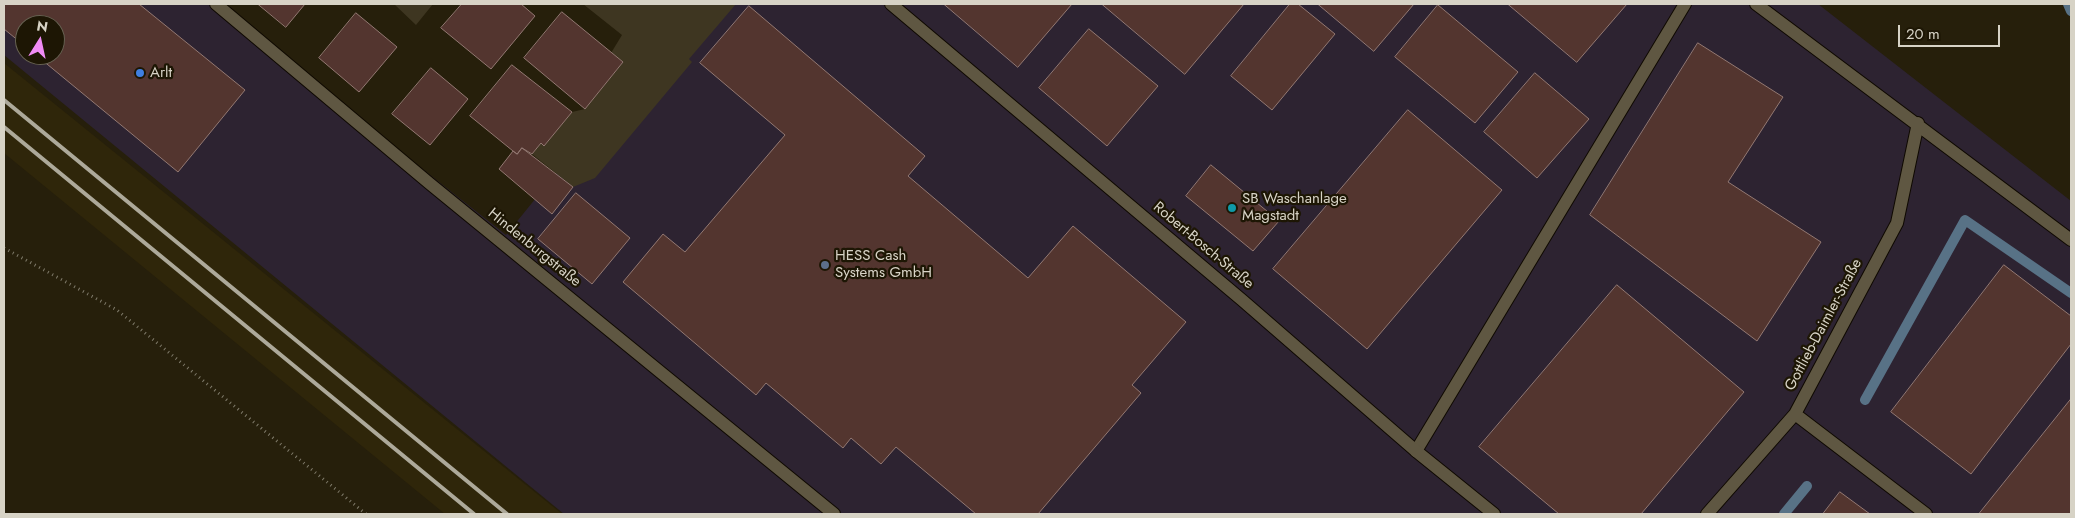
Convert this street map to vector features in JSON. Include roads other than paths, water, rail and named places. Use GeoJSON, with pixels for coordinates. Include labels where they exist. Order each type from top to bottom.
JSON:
{"type":"FeatureCollection","features":[{"type":"Feature","properties":{"kind":"street","name":"Hindenburgstraße"},"geometry":{"type":"LineString","coordinates":[[216,4],[429,183],[834,514]]}},
{"type":"Feature","properties":{"kind":"street","name":"Robert-Bosch-Straße"},"geometry":{"type":"LineString","coordinates":[[891,4],[1235,294],[1416,452],[1494,514]]}},
{"type":"Feature","properties":{"kind":"street"},"geometry":{"type":"LineString","coordinates":[[1416,452],[1685,4]]}},
{"type":"Feature","properties":{"kind":"street"},"geometry":{"type":"LineString","coordinates":[[1756,4],[1918,123],[2071,240]]}},
{"type":"Feature","properties":{"kind":"street","name":"Gottlieb-Daimler-Straße"},"geometry":{"type":"LineString","coordinates":[[1706,514],[1795,414],[1897,223],[1918,123]]}},
{"type":"Feature","properties":{"kind":"street"},"geometry":{"type":"LineString","coordinates":[[1795,414],[1926,514]]}},
{"type":"Feature","properties":{"kind":"waterway"},"geometry":{"type":"LineString","coordinates":[[2068,4],[2071,11]]}},
{"type":"Feature","properties":{"kind":"waterway"},"geometry":{"type":"LineString","coordinates":[[1865,400],[1965,220],[2071,293]]}},
{"type":"Feature","properties":{"kind":"waterway"},"geometry":{"type":"LineString","coordinates":[[1784,514],[1807,486]]}},
{"type":"Feature","properties":{"kind":"railway"},"geometry":{"type":"LineString","coordinates":[[4,100],[507,514]]}},
{"type":"Feature","properties":{"kind":"railway"},"geometry":{"type":"LineString","coordinates":[[4,127],[474,514]]}},
{"type":"Feature","properties":{"kind":"place","name":"Arlt"},"geometry":{"type":"Point","coordinates":[140,73]}},
{"type":"Feature","properties":{"kind":"place","name":"SB Waschanlage Magstadt"},"geometry":{"type":"Point","coordinates":[1232,208]}},
{"type":"Feature","properties":{"kind":"place","name":"HESS Cash Systems GmbH"},"geometry":{"type":"Point","coordinates":[825,265]}}]}
